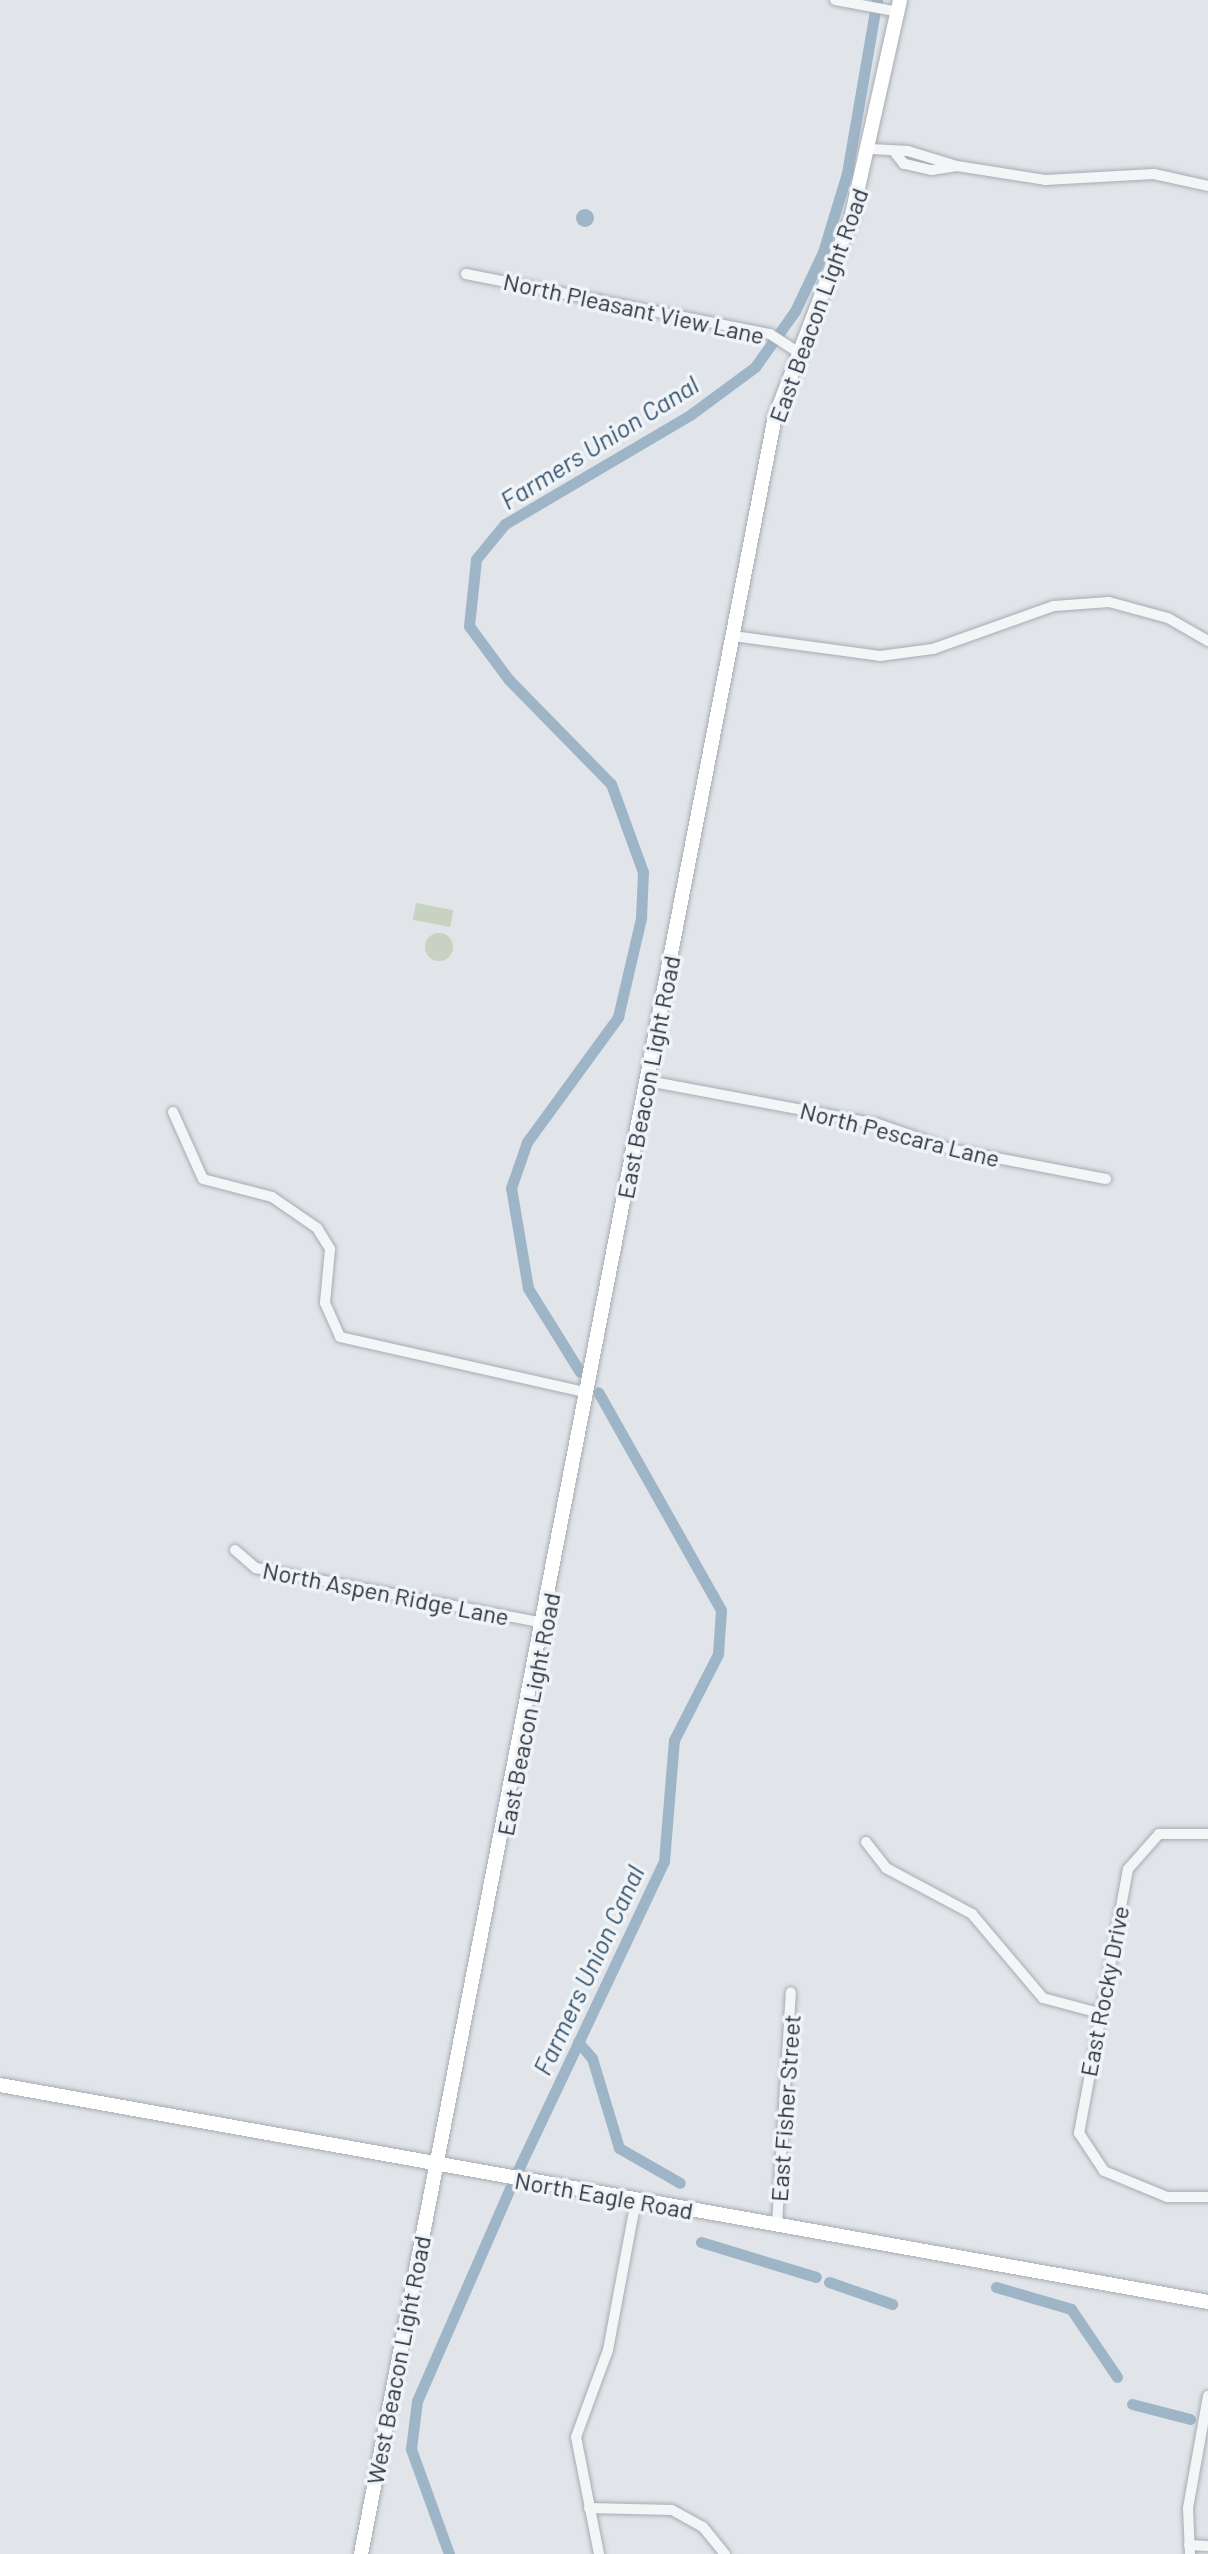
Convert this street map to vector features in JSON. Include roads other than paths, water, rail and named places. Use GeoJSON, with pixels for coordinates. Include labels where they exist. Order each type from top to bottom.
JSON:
{"type":"FeatureCollection","features":[{"type":"Feature","properties":{"kind":"main road","name":"East Beacon Light Road"},"geometry":{"type":"LineString","coordinates":[[436,2166],[545,1623],[775,417],[871,149],[900,6]]}},
{"type":"Feature","properties":{"kind":"main road","name":"North Eagle Road"},"geometry":{"type":"LineString","coordinates":[[0,2085],[436,2166],[1208,2302]]}},
{"type":"Feature","properties":{"kind":"main road","name":"West Beacon Light Road"},"geometry":{"type":"LineString","coordinates":[[361,2554],[436,2166]]}},
{"type":"Feature","properties":{"kind":"street"},"geometry":{"type":"LineString","coordinates":[[835,0],[876,8],[900,6]]}},
{"type":"Feature","properties":{"kind":"street"},"geometry":{"type":"LineString","coordinates":[[871,149],[896,154],[904,164],[931,170],[957,166],[1045,180],[1154,174],[1208,186]]}},
{"type":"Feature","properties":{"kind":"street","name":"North Pleasant View Lane"},"geometry":{"type":"LineString","coordinates":[[466,274],[775,337],[798,352]]}},
{"type":"Feature","properties":{"kind":"street"},"geometry":{"type":"LineString","coordinates":[[733,636],[880,656],[933,649],[1054,606],[1109,602],[1168,618],[1208,641]]}},
{"type":"Feature","properties":{"kind":"street","name":"North Pescara Lane"},"geometry":{"type":"LineString","coordinates":[[648,1081],[878,1124],[950,1149],[1106,1179]]}},
{"type":"Feature","properties":{"kind":"street"},"geometry":{"type":"LineString","coordinates":[[173,1112],[203,1179],[288,1204],[322,1235],[331,1260],[327,1316],[340,1337],[588,1393]]}},
{"type":"Feature","properties":{"kind":"street","name":"North Aspen Ridge Lane"},"geometry":{"type":"LineString","coordinates":[[235,1550],[256,1568],[545,1623]]}},
{"type":"Feature","properties":{"kind":"street","name":"East Rocky Drive"},"geometry":{"type":"LineString","coordinates":[[1208,1834],[1179,1829],[1147,1842],[1128,1869],[1079,2114],[1083,2146],[1104,2171],[1167,2197],[1208,2197]]}},
{"type":"Feature","properties":{"kind":"street"},"geometry":{"type":"LineString","coordinates":[[866,1842],[886,1868],[972,1914],[1043,1998],[1099,2013]]}},
{"type":"Feature","properties":{"kind":"street","name":"East Fisher Street"},"geometry":{"type":"LineString","coordinates":[[777,2225],[791,1992]]}},
{"type":"Feature","properties":{"kind":"street"},"geometry":{"type":"LineString","coordinates":[[599,2554],[576,2437],[608,2350],[636,2200]]}},
{"type":"Feature","properties":{"kind":"street"},"geometry":{"type":"LineString","coordinates":[[1208,2396],[1189,2550],[1208,2546]]}},
{"type":"Feature","properties":{"kind":"street"},"geometry":{"type":"LineString","coordinates":[[589,2508],[672,2510],[703,2527],[725,2554]]}},
{"type":"Feature","properties":{"kind":"water"},"geometry":{"type":"Polygon","coordinates":[[[585,209],[594,218],[585,227],[576,218],[585,209]]]}},
{"type":"Feature","properties":{"kind":"waterway","name":"Farmers Union Canal"},"geometry":{"type":"LineString","coordinates":[[580,1372],[528,1288],[511,1188],[527,1142],[618,1017],[641,918],[643,872],[611,784],[509,680],[469,626],[476,559],[505,524],[690,415],[755,367],[795,311],[823,252],[847,173],[877,0]]}},
{"type":"Feature","properties":{"kind":"waterway","name":"Farmers Union Canal"},"geometry":{"type":"LineString","coordinates":[[518,2170],[664,1861],[674,1740],[718,1654],[721,1610],[598,1392]]}},
{"type":"Feature","properties":{"kind":"waterway"},"geometry":{"type":"LineString","coordinates":[[578,2042],[592,2058],[619,2148],[680,2183]]}},
{"type":"Feature","properties":{"kind":"waterway","name":"Farmers Union Canal"},"geometry":{"type":"LineString","coordinates":[[449,2554],[411,2449],[417,2401],[510,2188]]}},
{"type":"Feature","properties":{"kind":"waterway"},"geometry":{"type":"LineString","coordinates":[[701,2242],[816,2277]]}},
{"type":"Feature","properties":{"kind":"waterway"},"geometry":{"type":"LineString","coordinates":[[829,2282],[892,2304]]}},
{"type":"Feature","properties":{"kind":"waterway"},"geometry":{"type":"LineString","coordinates":[[996,2287],[1071,2309],[1117,2377]]}},
{"type":"Feature","properties":{"kind":"waterway"},"geometry":{"type":"LineString","coordinates":[[1132,2404],[1190,2419]]}}]}
